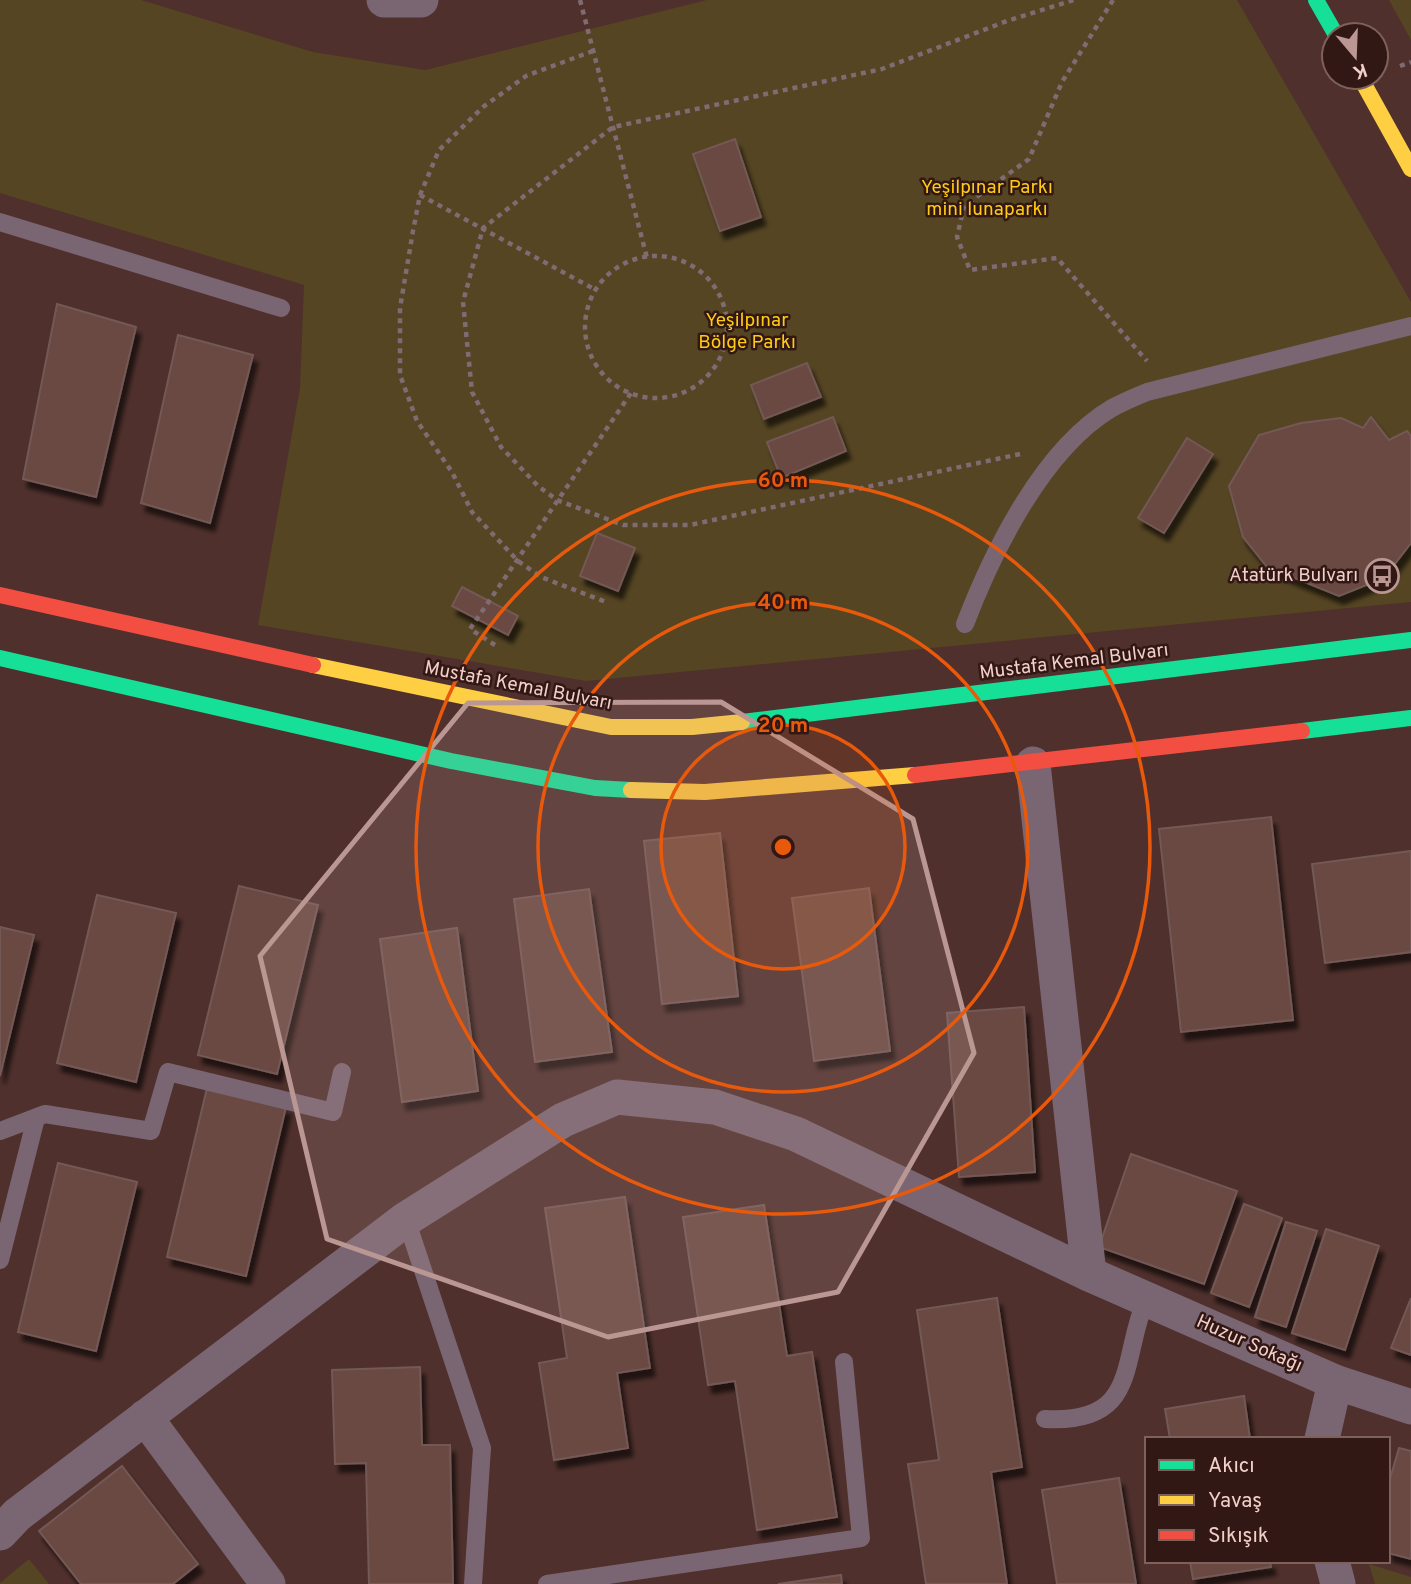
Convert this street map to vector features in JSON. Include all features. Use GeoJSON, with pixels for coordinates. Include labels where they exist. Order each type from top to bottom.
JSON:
{"type":"FeatureCollection","features":[{"type":"Feature","properties":{"kind":"main road"},"geometry":{"type":"LineString","coordinates":[[1316,0],[1328,21]]}},
{"type":"Feature","properties":{"kind":"main road"},"geometry":{"type":"LineString","coordinates":[[1368,91],[1411,169]]}},
{"type":"Feature","properties":{"kind":"main road","name":"Mustafa Kemal Bulvarı"},"geometry":{"type":"LineString","coordinates":[[0,595],[473,700],[611,727],[692,727],[859,710],[1411,640]]}},
{"type":"Feature","properties":{"kind":"main road"},"geometry":{"type":"LineString","coordinates":[[0,659],[351,740],[595,788],[705,792],[1033,764],[1411,718]]}},
{"type":"Feature","properties":{"kind":"street"},"geometry":{"type":"LineString","coordinates":[[384,0],[421,0]]}},
{"type":"Feature","properties":{"kind":"street"},"geometry":{"type":"LineString","coordinates":[[1033,764],[1089,1274]]}},
{"type":"Feature","properties":{"kind":"street","name":"Huzur Sokağı"},"geometry":{"type":"LineString","coordinates":[[0,1533],[17,1515],[406,1219],[563,1120],[617,1097],[715,1107],[796,1134],[1089,1274],[1335,1382],[1411,1407]]}},
{"type":"Feature","properties":{"kind":"street"},"geometry":{"type":"LineString","coordinates":[[1322,1437],[1335,1382]]}},
{"type":"Feature","properties":{"kind":"street"},"geometry":{"type":"LineString","coordinates":[[145,1417],[268,1584]]}},
{"type":"Feature","properties":{"kind":"street"},"geometry":{"type":"LineString","coordinates":[[1333,1563],[1338,1584]]}},
{"type":"Feature","properties":{"kind":"lane"},"geometry":{"type":"LineString","coordinates":[[0,222],[281,309]]}},
{"type":"Feature","properties":{"kind":"lane"},"geometry":{"type":"LineString","coordinates":[[965,624],[981,581],[1024,504],[1069,443],[1111,408],[1147,392],[1411,326]]}},
{"type":"Feature","properties":{"kind":"lane"},"geometry":{"type":"LineString","coordinates":[[0,1131],[45,1114],[151,1131],[169,1072],[334,1112],[342,1072]]}},
{"type":"Feature","properties":{"kind":"lane"},"geometry":{"type":"LineString","coordinates":[[0,1260],[37,1118]]}},
{"type":"Feature","properties":{"kind":"lane"},"geometry":{"type":"LineString","coordinates":[[406,1219],[482,1448],[473,1584]]}},
{"type":"Feature","properties":{"kind":"lane"},"geometry":{"type":"LineString","coordinates":[[1045,1419],[1082,1416],[1114,1400],[1125,1379],[1136,1324],[1146,1299]]}},
{"type":"Feature","properties":{"kind":"lane"},"geometry":{"type":"LineString","coordinates":[[547,1584],[861,1538],[844,1362]]}},
{"type":"Feature","properties":{"kind":"path"},"geometry":{"type":"LineString","coordinates":[[580,0],[647,258]]}},
{"type":"Feature","properties":{"kind":"path"},"geometry":{"type":"LineString","coordinates":[[1069,443],[690,525],[623,526],[557,500],[538,486],[501,447],[472,392],[463,302],[482,228],[613,127],[882,69],[1007,21],[1074,0]]}},
{"type":"Feature","properties":{"kind":"path"},"geometry":{"type":"LineString","coordinates":[[1113,0],[1062,82],[1029,159],[964,206],[957,237],[970,270],[1057,258],[1170,386]]}},
{"type":"Feature","properties":{"kind":"path"},"geometry":{"type":"LineString","coordinates":[[593,51],[526,76],[483,107],[439,150],[421,195],[400,308],[400,374],[417,421],[452,472],[472,512],[518,561],[541,577],[606,602]]}},
{"type":"Feature","properties":{"kind":"path"},"geometry":{"type":"LineString","coordinates":[[421,195],[596,290]]}},
{"type":"Feature","properties":{"kind":"path"},"geometry":{"type":"LineString","coordinates":[[647,258],[676,259],[696,268],[713,284],[724,304],[728,328],[723,352],[711,373],[692,389],[668,397],[644,397],[621,389],[603,375],[590,356],[586,322],[596,290],[611,272],[630,261],[647,258]]}},
{"type":"Feature","properties":{"kind":"path"},"geometry":{"type":"LineString","coordinates":[[495,645],[470,629],[631,393]]}},
{"type":"Feature","properties":{"kind":"highlighted area"},"geometry":{"type":"Polygon","coordinates":[[[721,702],[913,819],[974,1053],[838,1292],[608,1337],[327,1239],[260,956],[468,703],[721,702]]]}},
{"type":"Feature","properties":{"kind":"green space","name":"Yeşilpınar Bölge Parkı"},"geometry":{"type":"Polygon","coordinates":[[[0,0],[141,0],[313,52],[425,70],[707,0],[1237,0],[1411,302],[1411,602],[586,681],[258,625],[300,388],[304,285],[0,193],[0,0]]]}},
{"type":"Feature","properties":{"kind":"green space"},"geometry":{"type":"Polygon","coordinates":[[[1389,0],[1411,0],[1411,40],[1389,0]]]}},
{"type":"Feature","properties":{"kind":"green space"},"geometry":{"type":"Polygon","coordinates":[[[29,1559],[49,1584],[0,1584],[0,1583],[29,1559]]]}},
{"type":"Feature","properties":{"kind":"green space"},"geometry":{"type":"Polygon","coordinates":[[[1369,1564],[1411,1577],[1411,1584],[1375,1584],[1369,1564]]]}},
{"type":"Feature","properties":{"kind":"building"},"geometry":{"type":"Polygon","coordinates":[[[735,139],[761,217],[720,231],[693,154],[735,139]]]}},
{"type":"Feature","properties":{"kind":"building"},"geometry":{"type":"Polygon","coordinates":[[[57,304],[136,327],[96,497],[23,479],[57,304]]]}},
{"type":"Feature","properties":{"kind":"building"},"geometry":{"type":"Polygon","coordinates":[[[178,335],[253,355],[210,523],[141,503],[178,335]]]}},
{"type":"Feature","properties":{"kind":"building"},"geometry":{"type":"Polygon","coordinates":[[[807,363],[821,397],[764,419],[751,385],[807,363]]]}},
{"type":"Feature","properties":{"kind":"building"},"geometry":{"type":"Polygon","coordinates":[[[833,417],[846,451],[781,478],[767,442],[833,417]]]}},
{"type":"Feature","properties":{"kind":"building"},"geometry":{"type":"Polygon","coordinates":[[[1371,417],[1389,440],[1407,431],[1411,436],[1411,543],[1384,578],[1339,596],[1267,567],[1243,537],[1229,486],[1259,435],[1301,423],[1341,418],[1363,428],[1371,417]]]}},
{"type":"Feature","properties":{"kind":"building"},"geometry":{"type":"Polygon","coordinates":[[[1187,438],[1213,454],[1164,533],[1138,518],[1187,438]]]}},
{"type":"Feature","properties":{"kind":"building"},"geometry":{"type":"Polygon","coordinates":[[[597,533],[635,548],[618,591],[580,576],[597,533]]]}},
{"type":"Feature","properties":{"kind":"building"},"geometry":{"type":"Polygon","coordinates":[[[462,587],[518,616],[508,635],[452,606],[462,587]]]}},
{"type":"Feature","properties":{"kind":"building"},"geometry":{"type":"Polygon","coordinates":[[[1271,817],[1293,1020],[1181,1032],[1159,829],[1271,817]]]}},
{"type":"Feature","properties":{"kind":"building"},"geometry":{"type":"Polygon","coordinates":[[[720,833],[738,996],[662,1004],[644,841],[720,833]]]}},
{"type":"Feature","properties":{"kind":"building"},"geometry":{"type":"Polygon","coordinates":[[[1411,851],[1411,952],[1325,963],[1312,864],[1411,851]]]}},
{"type":"Feature","properties":{"kind":"building"},"geometry":{"type":"Polygon","coordinates":[[[239,886],[318,905],[277,1074],[198,1055],[239,886]]]}},
{"type":"Feature","properties":{"kind":"building"},"geometry":{"type":"Polygon","coordinates":[[[869,888],[890,1051],[814,1061],[792,898],[869,888]]]}},
{"type":"Feature","properties":{"kind":"building"},"geometry":{"type":"Polygon","coordinates":[[[589,889],[612,1052],[535,1062],[514,899],[589,889]]]}},
{"type":"Feature","properties":{"kind":"building"},"geometry":{"type":"Polygon","coordinates":[[[97,895],[176,913],[136,1082],[57,1063],[97,895]]]}},
{"type":"Feature","properties":{"kind":"building"},"geometry":{"type":"Polygon","coordinates":[[[0,927],[34,935],[0,1076],[0,927]]]}},
{"type":"Feature","properties":{"kind":"building"},"geometry":{"type":"Polygon","coordinates":[[[457,928],[478,1091],[402,1102],[380,939],[457,928]]]}},
{"type":"Feature","properties":{"kind":"building"},"geometry":{"type":"Polygon","coordinates":[[[1024,1007],[1035,1172],[959,1177],[947,1013],[1024,1007]]]}},
{"type":"Feature","properties":{"kind":"building"},"geometry":{"type":"Polygon","coordinates":[[[207,1088],[286,1107],[246,1276],[167,1257],[207,1088]]]}},
{"type":"Feature","properties":{"kind":"building"},"geometry":{"type":"Polygon","coordinates":[[[1131,1154],[1237,1191],[1204,1284],[1099,1247],[1131,1154]]]}},
{"type":"Feature","properties":{"kind":"building"},"geometry":{"type":"Polygon","coordinates":[[[58,1163],[137,1182],[96,1351],[18,1332],[58,1163]]]}},
{"type":"Feature","properties":{"kind":"building"},"geometry":{"type":"Polygon","coordinates":[[[625,1197],[650,1368],[617,1373],[628,1448],[554,1460],[539,1363],[567,1358],[545,1208],[625,1197]]]}},
{"type":"Feature","properties":{"kind":"building"},"geometry":{"type":"Polygon","coordinates":[[[1244,1204],[1282,1218],[1249,1307],[1211,1293],[1244,1204]]]}},
{"type":"Feature","properties":{"kind":"building"},"geometry":{"type":"Polygon","coordinates":[[[764,1205],[787,1356],[812,1352],[837,1517],[757,1530],[735,1381],[708,1385],[683,1217],[764,1205]]]}},
{"type":"Feature","properties":{"kind":"building"},"geometry":{"type":"Polygon","coordinates":[[[1286,1222],[1317,1231],[1286,1327],[1255,1317],[1286,1222]]]}},
{"type":"Feature","properties":{"kind":"building"},"geometry":{"type":"Polygon","coordinates":[[[1326,1229],[1379,1246],[1345,1350],[1292,1333],[1326,1229]]]}},
{"type":"Feature","properties":{"kind":"building"},"geometry":{"type":"Polygon","coordinates":[[[997,1298],[1022,1467],[991,1472],[1007,1584],[926,1584],[908,1464],[939,1460],[917,1310],[997,1298]]]}},
{"type":"Feature","properties":{"kind":"building"},"geometry":{"type":"Polygon","coordinates":[[[1411,1298],[1411,1355],[1391,1348],[1411,1298]]]}},
{"type":"Feature","properties":{"kind":"building"},"geometry":{"type":"Polygon","coordinates":[[[420,1367],[422,1445],[450,1445],[453,1584],[369,1584],[366,1463],[335,1464],[332,1370],[420,1367]]]}},
{"type":"Feature","properties":{"kind":"building"},"geometry":{"type":"Polygon","coordinates":[[[1244,1396],[1250,1437],[1170,1437],[1165,1409],[1244,1396]]]}},
{"type":"Feature","properties":{"kind":"building"},"geometry":{"type":"Polygon","coordinates":[[[1399,1448],[1411,1451],[1411,1559],[1390,1554],[1390,1479],[1399,1448]]]}},
{"type":"Feature","properties":{"kind":"building"},"geometry":{"type":"Polygon","coordinates":[[[122,1466],[198,1564],[173,1584],[81,1584],[39,1531],[122,1466]]]}},
{"type":"Feature","properties":{"kind":"building"},"geometry":{"type":"Polygon","coordinates":[[[1119,1478],[1136,1584],[1057,1584],[1042,1490],[1119,1478]]]}},
{"type":"Feature","properties":{"kind":"building"},"geometry":{"type":"Polygon","coordinates":[[[1190,1563],[1270,1563],[1271,1567],[1193,1579],[1190,1563]]]}},
{"type":"Feature","properties":{"kind":"building"},"geometry":{"type":"Polygon","coordinates":[[[841,1575],[842,1584],[778,1584],[841,1575]]]}},
{"type":"Feature","properties":{"kind":"traffic: fast"},"geometry":{"type":"LineString","coordinates":[[1316,0],[1328,21]]}},
{"type":"Feature","properties":{"kind":"traffic: fast"},"geometry":{"type":"LineString","coordinates":[[742,722],[1411,640]]}},
{"type":"Feature","properties":{"kind":"traffic: fast"},"geometry":{"type":"LineString","coordinates":[[0,658],[451,761],[595,788],[631,790]]}},
{"type":"Feature","properties":{"kind":"traffic: fast"},"geometry":{"type":"LineString","coordinates":[[1302,731],[1411,718]]}},
{"type":"Feature","properties":{"kind":"traffic: slow"},"geometry":{"type":"LineString","coordinates":[[1368,91],[1411,169]]}},
{"type":"Feature","properties":{"kind":"traffic: slow"},"geometry":{"type":"LineString","coordinates":[[313,665],[611,727],[692,727],[742,722]]}},
{"type":"Feature","properties":{"kind":"traffic: slow"},"geometry":{"type":"LineString","coordinates":[[631,790],[705,792],[915,775]]}},
{"type":"Feature","properties":{"kind":"traffic: jam"},"geometry":{"type":"LineString","coordinates":[[0,595],[313,665]]}},
{"type":"Feature","properties":{"kind":"traffic: jam"},"geometry":{"type":"LineString","coordinates":[[915,775],[1302,731]]}},
{"type":"Feature","properties":{"kind":"place","name":"Atatürk Bulvarı"},"geometry":{"type":"Point","coordinates":[1382,576]}},
{"type":"Feature","properties":{"kind":"park label","name":"Yeşilpınar Parkı mini lunaparkı"},"geometry":{"type":"Point","coordinates":[987,199]}}]}
